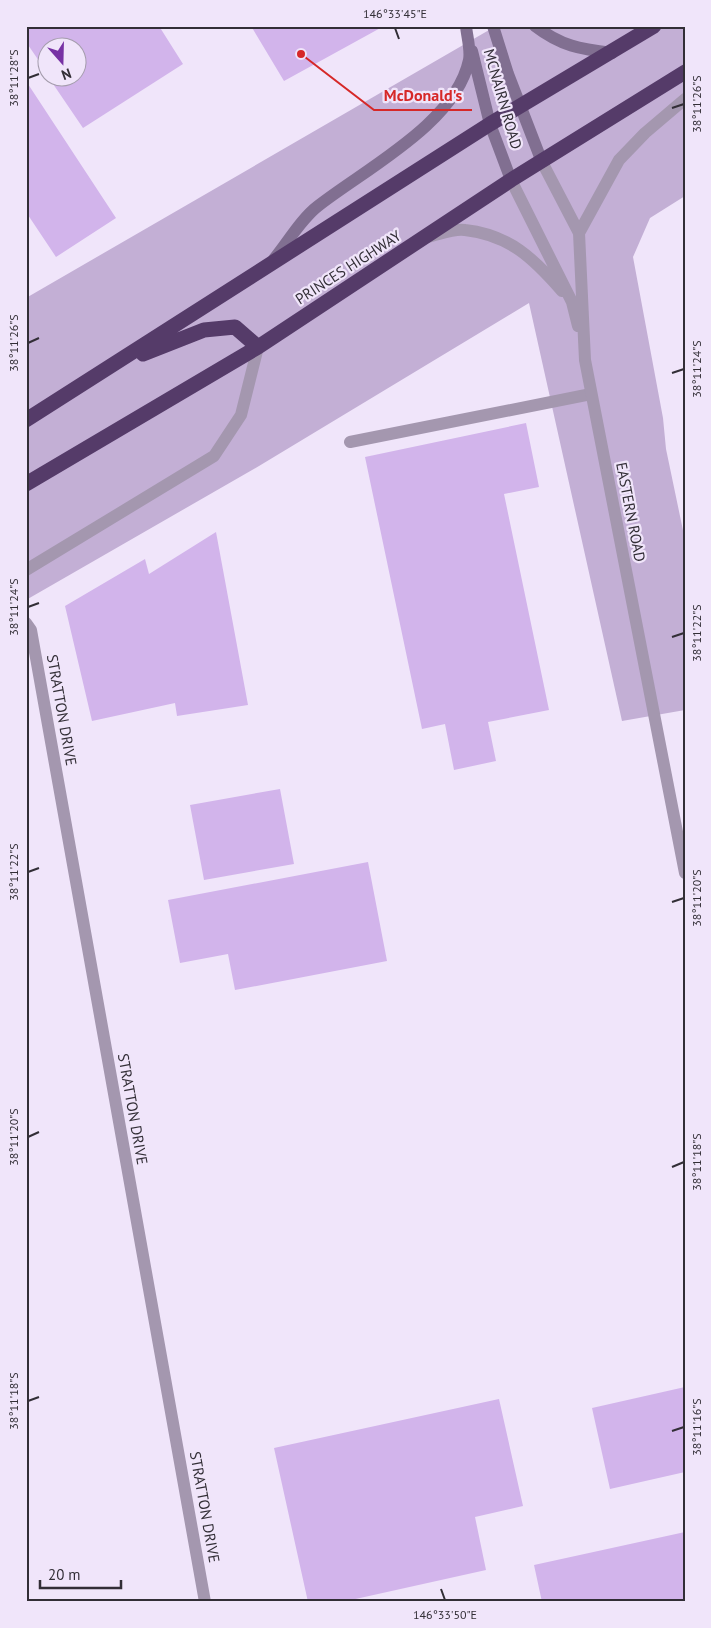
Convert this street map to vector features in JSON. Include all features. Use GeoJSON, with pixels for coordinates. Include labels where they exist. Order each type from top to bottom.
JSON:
{"type":"FeatureCollection","features":[{"type":"Feature","properties":{"kind":"highway"},"geometry":{"type":"LineString","coordinates":[[26,420],[490,124],[612,53],[641,31],[654,26]]}},
{"type":"Feature","properties":{"kind":"highway","name":"PRINCES HIGHWAY"},"geometry":{"type":"LineString","coordinates":[[26,484],[258,346],[427,237],[511,180],[685,72]]}},
{"type":"Feature","properties":{"kind":"highway"},"geometry":{"type":"LineString","coordinates":[[109,368],[204,330],[235,327],[258,346]]}},
{"type":"Feature","properties":{"kind":"street","name":"MCNAIRN ROAD"},"geometry":{"type":"LineString","coordinates":[[466,26],[490,124],[511,180]]}},
{"type":"Feature","properties":{"kind":"street"},"geometry":{"type":"LineString","coordinates":[[266,268],[316,207],[399,150],[445,105],[460,85],[469,59],[466,26]]}},
{"type":"Feature","properties":{"kind":"street","name":"MCNAIRN ROAD"},"geometry":{"type":"LineString","coordinates":[[493,26],[520,107],[542,162]]}},
{"type":"Feature","properties":{"kind":"street"},"geometry":{"type":"LineString","coordinates":[[534,26],[549,37],[571,47],[612,53]]}},
{"type":"Feature","properties":{"kind":"street"},"geometry":{"type":"LineString","coordinates":[[579,233],[620,160],[645,133],[685,99]]}},
{"type":"Feature","properties":{"kind":"street","name":"EASTERN ROAD"},"geometry":{"type":"LineString","coordinates":[[542,162],[579,233],[585,360],[685,873]]}},
{"type":"Feature","properties":{"kind":"street"},"geometry":{"type":"LineString","coordinates":[[511,180],[572,302],[585,360]]}},
{"type":"Feature","properties":{"kind":"street"},"geometry":{"type":"LineString","coordinates":[[427,237],[464,229],[502,239],[532,258],[572,302]]}},
{"type":"Feature","properties":{"kind":"street"},"geometry":{"type":"LineString","coordinates":[[26,570],[214,456],[241,415],[258,346]]}},
{"type":"Feature","properties":{"kind":"street"},"geometry":{"type":"LineString","coordinates":[[350,442],[592,394]]}},
{"type":"Feature","properties":{"kind":"street","name":"STRATTON DRIVE"},"geometry":{"type":"LineString","coordinates":[[26,623],[31,630],[205,1602]]}},
{"type":"Feature","properties":{"kind":"shaded area"},"geometry":{"type":"Polygon","coordinates":[[[496,26],[685,26],[685,196],[650,218],[633,257],[663,418],[666,449],[685,540],[685,710],[622,721],[529,303],[259,466],[26,600],[26,298],[496,26]]]}},
{"type":"Feature","properties":{"kind":"building"},"geometry":{"type":"Polygon","coordinates":[[[26,26],[159,26],[183,64],[83,128],[56,88],[88,88],[88,38],[38,38],[38,59],[26,42],[26,26]]]}},
{"type":"Feature","properties":{"kind":"building"},"geometry":{"type":"Polygon","coordinates":[[[251,26],[384,26],[284,81],[251,26]]]}},
{"type":"Feature","properties":{"kind":"building"},"geometry":{"type":"Polygon","coordinates":[[[26,81],[116,218],[56,257],[26,212],[26,81]]]}},
{"type":"Feature","properties":{"kind":"building"},"geometry":{"type":"Polygon","coordinates":[[[526,423],[539,487],[504,494],[549,710],[488,722],[496,761],[454,770],[445,724],[422,729],[365,457],[526,423]]]}},
{"type":"Feature","properties":{"kind":"building"},"geometry":{"type":"Polygon","coordinates":[[[216,532],[248,705],[177,716],[175,703],[92,721],[65,606],[145,559],[149,574],[216,532]]]}},
{"type":"Feature","properties":{"kind":"building"},"geometry":{"type":"Polygon","coordinates":[[[280,789],[294,864],[204,880],[190,805],[280,789]]]}},
{"type":"Feature","properties":{"kind":"building"},"geometry":{"type":"Polygon","coordinates":[[[368,862],[387,961],[235,990],[228,954],[180,963],[168,900],[368,862]]]}},
{"type":"Feature","properties":{"kind":"building"},"geometry":{"type":"Polygon","coordinates":[[[685,1387],[685,1472],[610,1489],[592,1408],[685,1387]]]}},
{"type":"Feature","properties":{"kind":"building"},"geometry":{"type":"Polygon","coordinates":[[[499,1399],[523,1506],[475,1517],[486,1570],[342,1602],[308,1602],[274,1448],[499,1399]]]}},
{"type":"Feature","properties":{"kind":"building"},"geometry":{"type":"Polygon","coordinates":[[[685,1532],[685,1602],[542,1602],[534,1565],[685,1532]]]}},
{"type":"Feature","properties":{"kind":"place","name":"McDonald's"},"geometry":{"type":"Point","coordinates":[301,54]}}]}
